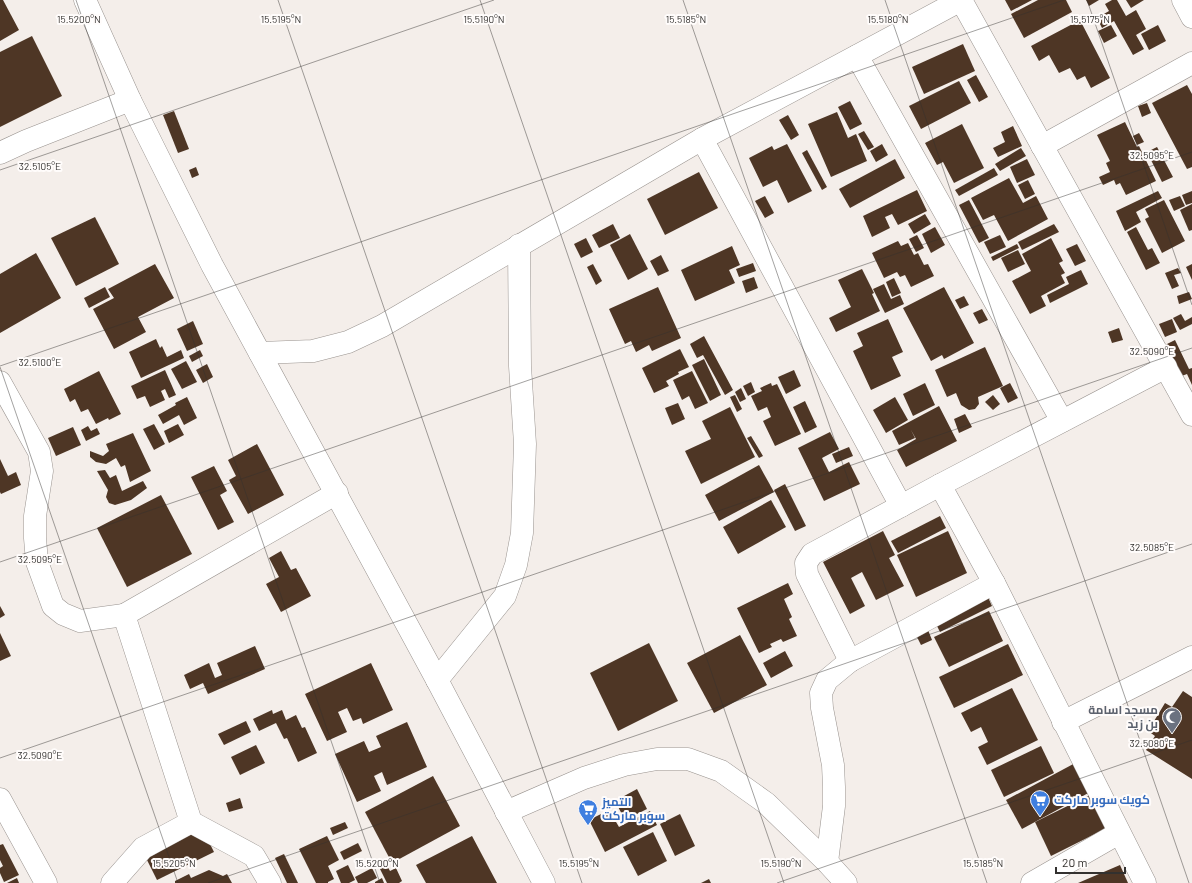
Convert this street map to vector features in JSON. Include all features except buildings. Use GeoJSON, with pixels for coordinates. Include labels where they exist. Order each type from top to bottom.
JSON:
{"type":"FeatureCollection","features":[{"type":"Feature","properties":{"kind":"street"},"geometry":{"type":"LineString","coordinates":[[85,0],[130,100],[212,265],[337,493],[544,883]]}},
{"type":"Feature","properties":{"kind":"street"},"geometry":{"type":"LineString","coordinates":[[260,353],[313,351],[348,342],[382,326],[518,245],[702,139],[961,0],[1192,415]]}},
{"type":"Feature","properties":{"kind":"street"},"geometry":{"type":"LineString","coordinates":[[1183,0],[1192,17]]}},
{"type":"Feature","properties":{"kind":"street"},"geometry":{"type":"LineString","coordinates":[[857,56],[1062,421]]}},
{"type":"Feature","properties":{"kind":"street"},"geometry":{"type":"LineString","coordinates":[[1042,146],[1192,62]]}},
{"type":"Feature","properties":{"kind":"street"},"geometry":{"type":"LineString","coordinates":[[0,153],[26,141],[130,100]]}},
{"type":"Feature","properties":{"kind":"street"},"geometry":{"type":"LineString","coordinates":[[702,139],[901,506]]}},
{"type":"Feature","properties":{"kind":"street"},"geometry":{"type":"LineString","coordinates":[[437,680],[505,596],[516,565],[522,533],[525,444],[520,366],[518,245]]}},
{"type":"Feature","properties":{"kind":"street"},"geometry":{"type":"LineString","coordinates":[[850,661],[807,574],[806,563],[812,554],[940,485],[1166,367]]}},
{"type":"Feature","properties":{"kind":"street"},"geometry":{"type":"LineString","coordinates":[[0,382],[39,452],[42,471],[35,516],[37,562],[53,606],[64,614],[80,621],[124,615],[337,493]]}},
{"type":"Feature","properties":{"kind":"street"},"geometry":{"type":"LineString","coordinates":[[940,485],[994,583],[1145,883]]}},
{"type":"Feature","properties":{"kind":"street"},"geometry":{"type":"LineString","coordinates":[[827,862],[834,806],[834,787],[833,765],[822,708],[821,693],[827,680],[850,661],[994,583]]}},
{"type":"Feature","properties":{"kind":"street"},"geometry":{"type":"LineString","coordinates":[[124,615],[191,822],[254,856],[270,883]]}},
{"type":"Feature","properties":{"kind":"street"},"geometry":{"type":"LineString","coordinates":[[1063,722],[1192,657]]}},
{"type":"Feature","properties":{"kind":"street"},"geometry":{"type":"LineString","coordinates":[[506,812],[584,778],[624,765],[657,759],[688,759],[721,771],[766,803],[827,862],[846,883]]}},
{"type":"Feature","properties":{"kind":"street"},"geometry":{"type":"LineString","coordinates":[[0,799],[46,883]]}},
{"type":"Feature","properties":{"kind":"street"},"geometry":{"type":"LineString","coordinates":[[112,883],[143,848],[191,822]]}},
{"type":"Feature","properties":{"kind":"street"},"geometry":{"type":"LineString","coordinates":[[1032,883],[1119,834]]}},
{"type":"Feature","properties":{"kind":"place","name":"مسجد اسامة بن زيد"},"geometry":{"type":"Point","coordinates":[1172,734]}},
{"type":"Feature","properties":{"kind":"place","name":"كويك سوبر ماركت"},"geometry":{"type":"Point","coordinates":[1040,817]}},
{"type":"Feature","properties":{"kind":"place","name":"التميز سوبر ماركت"},"geometry":{"type":"Point","coordinates":[588,826]}}]}
